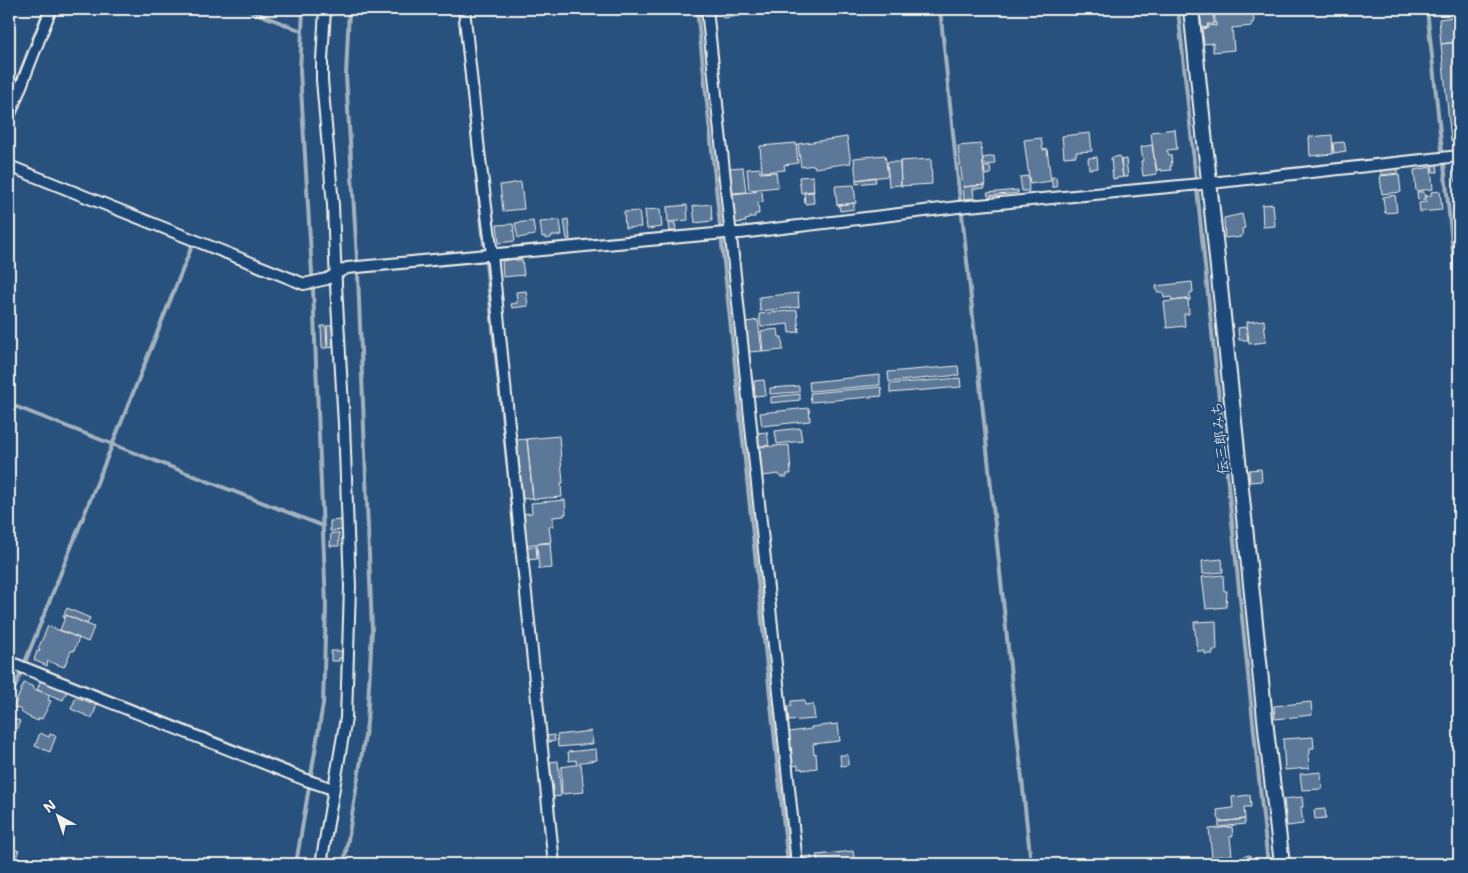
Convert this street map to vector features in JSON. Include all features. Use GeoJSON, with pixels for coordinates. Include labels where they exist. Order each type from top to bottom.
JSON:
{"type":"FeatureCollection","features":[{"type":"Feature","properties":{"kind":"street"},"geometry":{"type":"LineString","coordinates":[[9,117],[51,9]]}},
{"type":"Feature","properties":{"kind":"street"},"geometry":{"type":"LineString","coordinates":[[321,864],[346,718],[350,586],[333,205],[322,80],[325,9]]}},
{"type":"Feature","properties":{"kind":"street"},"geometry":{"type":"LineString","coordinates":[[464,9],[492,254],[554,864]]}},
{"type":"Feature","properties":{"kind":"street"},"geometry":{"type":"LineString","coordinates":[[707,9],[724,233],[797,864]]}},
{"type":"Feature","properties":{"kind":"street","name":"伝三郎みち"},"geometry":{"type":"LineString","coordinates":[[1191,9],[1201,184],[1282,864]]}},
{"type":"Feature","properties":{"kind":"street"},"geometry":{"type":"LineString","coordinates":[[9,166],[304,284],[327,279],[341,271],[357,268],[492,254],[740,233],[958,207],[1201,184],[1459,156]]}},
{"type":"Feature","properties":{"kind":"street"},"geometry":{"type":"LineString","coordinates":[[9,662],[333,789]]}},
{"type":"Feature","properties":{"kind":"building"},"geometry":{"type":"Polygon","coordinates":[[[718,9],[739,9],[740,16],[723,18],[722,10],[718,9]]]}},
{"type":"Feature","properties":{"kind":"building"},"geometry":{"type":"Polygon","coordinates":[[[1200,9],[1209,9],[1210,13],[1201,13],[1200,9]]]}},
{"type":"Feature","properties":{"kind":"building"},"geometry":{"type":"Polygon","coordinates":[[[1217,9],[1253,9],[1254,22],[1252,22],[1252,26],[1232,28],[1234,50],[1213,52],[1213,43],[1204,44],[1202,29],[1208,28],[1208,25],[1216,26],[1214,11],[1217,11],[1217,9]]]}},
{"type":"Feature","properties":{"kind":"building"},"geometry":{"type":"Polygon","coordinates":[[[1213,12],[1214,24],[1207,24],[1208,27],[1202,28],[1200,14],[1213,12]]]}},
{"type":"Feature","properties":{"kind":"building"},"geometry":{"type":"Polygon","coordinates":[[[1453,17],[1455,42],[1441,44],[1439,19],[1453,17]]]}},
{"type":"Feature","properties":{"kind":"building"},"geometry":{"type":"Polygon","coordinates":[[[1454,29],[1459,29],[1459,42],[1455,42],[1454,29]]]}},
{"type":"Feature","properties":{"kind":"building"},"geometry":{"type":"Polygon","coordinates":[[[1459,42],[1459,140],[1451,141],[1441,44],[1459,42]]]}},
{"type":"Feature","properties":{"kind":"building"},"geometry":{"type":"Polygon","coordinates":[[[1175,129],[1177,149],[1167,150],[1169,155],[1171,155],[1171,170],[1157,170],[1151,132],[1175,129]]]}},
{"type":"Feature","properties":{"kind":"building"},"geometry":{"type":"Polygon","coordinates":[[[1090,133],[1092,151],[1076,152],[1076,156],[1064,157],[1062,136],[1090,133]]]}},
{"type":"Feature","properties":{"kind":"building"},"geometry":{"type":"Polygon","coordinates":[[[1332,135],[1333,154],[1310,156],[1309,137],[1332,135]]]}},
{"type":"Feature","properties":{"kind":"building"},"geometry":{"type":"Polygon","coordinates":[[[847,137],[851,163],[815,168],[814,165],[801,167],[798,144],[847,137]]]}},
{"type":"Feature","properties":{"kind":"building"},"geometry":{"type":"Polygon","coordinates":[[[1041,138],[1043,150],[1047,149],[1051,181],[1030,184],[1024,140],[1041,138]]]}},
{"type":"Feature","properties":{"kind":"building"},"geometry":{"type":"Polygon","coordinates":[[[1344,142],[1346,151],[1334,153],[1333,143],[1344,142]]]}},
{"type":"Feature","properties":{"kind":"building"},"geometry":{"type":"Polygon","coordinates":[[[796,143],[798,163],[784,165],[785,170],[762,172],[760,146],[796,143]]]}},
{"type":"Feature","properties":{"kind":"building"},"geometry":{"type":"Polygon","coordinates":[[[981,144],[985,185],[963,187],[958,146],[981,144]]]}},
{"type":"Feature","properties":{"kind":"building"},"geometry":{"type":"Polygon","coordinates":[[[1152,145],[1157,174],[1143,176],[1141,147],[1152,145]]]}},
{"type":"Feature","properties":{"kind":"building"},"geometry":{"type":"Polygon","coordinates":[[[885,155],[888,176],[856,180],[854,158],[885,155]]]}},
{"type":"Feature","properties":{"kind":"building"},"geometry":{"type":"Polygon","coordinates":[[[994,156],[995,164],[983,165],[983,158],[994,156]]]}},
{"type":"Feature","properties":{"kind":"building"},"geometry":{"type":"Polygon","coordinates":[[[1120,156],[1123,177],[1113,179],[1111,158],[1120,156]]]}},
{"type":"Feature","properties":{"kind":"building"},"geometry":{"type":"Polygon","coordinates":[[[1097,157],[1098,168],[1089,169],[1088,158],[1097,157]]]}},
{"type":"Feature","properties":{"kind":"building"},"geometry":{"type":"Polygon","coordinates":[[[931,159],[932,184],[901,186],[900,161],[931,159]]]}},
{"type":"Feature","properties":{"kind":"building"},"geometry":{"type":"Polygon","coordinates":[[[1126,159],[1128,177],[1123,177],[1121,160],[1126,159]]]}},
{"type":"Feature","properties":{"kind":"building"},"geometry":{"type":"Polygon","coordinates":[[[887,162],[900,162],[901,185],[889,186],[887,162]]]}},
{"type":"Feature","properties":{"kind":"building"},"geometry":{"type":"Polygon","coordinates":[[[1459,163],[1459,182],[1456,182],[1454,164],[1459,163]]]}},
{"type":"Feature","properties":{"kind":"building"},"geometry":{"type":"Polygon","coordinates":[[[1437,164],[1438,172],[1433,172],[1432,165],[1437,164]]]}},
{"type":"Feature","properties":{"kind":"building"},"geometry":{"type":"Polygon","coordinates":[[[990,166],[991,174],[985,175],[984,167],[990,166]]]}},
{"type":"Feature","properties":{"kind":"building"},"geometry":{"type":"Polygon","coordinates":[[[743,167],[746,192],[732,193],[729,168],[743,167]]]}},
{"type":"Feature","properties":{"kind":"building"},"geometry":{"type":"Polygon","coordinates":[[[1431,167],[1433,189],[1416,191],[1414,170],[1431,167]]]}},
{"type":"Feature","properties":{"kind":"building"},"geometry":{"type":"Polygon","coordinates":[[[760,168],[760,173],[776,172],[778,187],[749,190],[747,169],[760,168]]]}},
{"type":"Feature","properties":{"kind":"building"},"geometry":{"type":"Polygon","coordinates":[[[1398,168],[1398,173],[1381,175],[1381,170],[1398,168]]]}},
{"type":"Feature","properties":{"kind":"building"},"geometry":{"type":"Polygon","coordinates":[[[1399,174],[1401,192],[1382,194],[1380,176],[1399,174]]]}},
{"type":"Feature","properties":{"kind":"building"},"geometry":{"type":"Polygon","coordinates":[[[813,176],[814,192],[801,193],[799,177],[813,176]]]}},
{"type":"Feature","properties":{"kind":"building"},"geometry":{"type":"Polygon","coordinates":[[[1028,176],[1029,191],[1022,191],[1020,177],[1028,176]]]}},
{"type":"Feature","properties":{"kind":"building"},"geometry":{"type":"Polygon","coordinates":[[[875,177],[876,182],[856,184],[856,180],[875,177]]]}},
{"type":"Feature","properties":{"kind":"building"},"geometry":{"type":"Polygon","coordinates":[[[1052,177],[1056,177],[1057,187],[1052,187],[1052,177]]]}},
{"type":"Feature","properties":{"kind":"building"},"geometry":{"type":"Polygon","coordinates":[[[521,182],[524,209],[503,211],[500,185],[521,182]]]}},
{"type":"Feature","properties":{"kind":"building"},"geometry":{"type":"Polygon","coordinates":[[[854,185],[856,203],[837,205],[835,186],[854,185]]]}},
{"type":"Feature","properties":{"kind":"building"},"geometry":{"type":"Polygon","coordinates":[[[985,185],[985,188],[973,189],[974,198],[964,199],[963,187],[985,185]]]}},
{"type":"Feature","properties":{"kind":"building"},"geometry":{"type":"Polygon","coordinates":[[[1018,190],[1018,193],[988,196],[987,193],[1018,190]]]}},
{"type":"Feature","properties":{"kind":"building"},"geometry":{"type":"Polygon","coordinates":[[[762,191],[763,202],[758,203],[759,214],[755,214],[755,217],[745,220],[746,222],[735,223],[732,194],[762,191]]]}},
{"type":"Feature","properties":{"kind":"building"},"geometry":{"type":"Polygon","coordinates":[[[813,191],[814,203],[805,204],[804,192],[813,191]]]}},
{"type":"Feature","properties":{"kind":"building"},"geometry":{"type":"Polygon","coordinates":[[[1440,191],[1442,210],[1420,212],[1419,203],[1426,202],[1426,196],[1431,196],[1431,192],[1440,191]]]}},
{"type":"Feature","properties":{"kind":"building"},"geometry":{"type":"Polygon","coordinates":[[[1417,192],[1424,192],[1425,199],[1418,200],[1417,192]]]}},
{"type":"Feature","properties":{"kind":"building"},"geometry":{"type":"Polygon","coordinates":[[[1395,195],[1397,212],[1385,213],[1383,197],[1395,195]]]}},
{"type":"Feature","properties":{"kind":"building"},"geometry":{"type":"Polygon","coordinates":[[[854,203],[854,209],[840,211],[839,205],[854,203]]]}},
{"type":"Feature","properties":{"kind":"building"},"geometry":{"type":"Polygon","coordinates":[[[711,204],[712,221],[695,223],[693,206],[711,204]]]}},
{"type":"Feature","properties":{"kind":"building"},"geometry":{"type":"Polygon","coordinates":[[[1273,204],[1275,226],[1263,227],[1262,205],[1273,204]]]}},
{"type":"Feature","properties":{"kind":"building"},"geometry":{"type":"Polygon","coordinates":[[[687,205],[688,220],[668,222],[667,207],[687,205]]]}},
{"type":"Feature","properties":{"kind":"building"},"geometry":{"type":"Polygon","coordinates":[[[660,209],[662,227],[647,229],[645,210],[660,209]]]}},
{"type":"Feature","properties":{"kind":"building"},"geometry":{"type":"Polygon","coordinates":[[[639,211],[641,227],[625,228],[624,212],[639,211]]]}},
{"type":"Feature","properties":{"kind":"building"},"geometry":{"type":"Polygon","coordinates":[[[1242,214],[1245,228],[1242,229],[1243,235],[1241,237],[1225,238],[1224,218],[1242,214]]]}},
{"type":"Feature","properties":{"kind":"building"},"geometry":{"type":"Polygon","coordinates":[[[568,219],[570,239],[567,239],[564,220],[568,219]]]}},
{"type":"Feature","properties":{"kind":"building"},"geometry":{"type":"Polygon","coordinates":[[[560,220],[562,235],[551,236],[551,238],[545,239],[545,236],[542,237],[540,222],[560,220]]]}},
{"type":"Feature","properties":{"kind":"building"},"geometry":{"type":"Polygon","coordinates":[[[533,221],[535,235],[518,238],[515,223],[533,221]]]}},
{"type":"Feature","properties":{"kind":"building"},"geometry":{"type":"Polygon","coordinates":[[[669,223],[675,223],[676,231],[670,231],[669,223]]]}},
{"type":"Feature","properties":{"kind":"building"},"geometry":{"type":"Polygon","coordinates":[[[513,224],[515,241],[499,243],[497,225],[513,224]]]}},
{"type":"Feature","properties":{"kind":"building"},"geometry":{"type":"Polygon","coordinates":[[[522,260],[524,275],[503,277],[502,261],[522,260]]]}},
{"type":"Feature","properties":{"kind":"building"},"geometry":{"type":"Polygon","coordinates":[[[1192,282],[1193,292],[1190,293],[1190,300],[1172,301],[1171,297],[1164,298],[1163,292],[1157,292],[1156,286],[1192,282]]]}},
{"type":"Feature","properties":{"kind":"building"},"geometry":{"type":"Polygon","coordinates":[[[526,291],[528,306],[512,308],[511,304],[517,303],[516,292],[526,291]]]}},
{"type":"Feature","properties":{"kind":"building"},"geometry":{"type":"Polygon","coordinates":[[[798,293],[799,307],[760,311],[759,297],[798,293]]]}},
{"type":"Feature","properties":{"kind":"building"},"geometry":{"type":"Polygon","coordinates":[[[1188,299],[1189,314],[1184,314],[1185,326],[1167,328],[1164,302],[1188,299]]]}},
{"type":"Feature","properties":{"kind":"building"},"geometry":{"type":"Polygon","coordinates":[[[797,310],[799,332],[789,333],[788,324],[761,327],[759,314],[797,310]]]}},
{"type":"Feature","properties":{"kind":"building"},"geometry":{"type":"Polygon","coordinates":[[[758,320],[762,351],[749,352],[746,322],[758,320]]]}},
{"type":"Feature","properties":{"kind":"building"},"geometry":{"type":"Polygon","coordinates":[[[1264,320],[1266,342],[1249,344],[1247,322],[1264,320]]]}},
{"type":"Feature","properties":{"kind":"building"},"geometry":{"type":"Polygon","coordinates":[[[332,325],[333,347],[328,348],[327,326],[332,325]]]}},
{"type":"Feature","properties":{"kind":"building"},"geometry":{"type":"Polygon","coordinates":[[[321,326],[326,326],[327,348],[322,348],[321,326]]]}},
{"type":"Feature","properties":{"kind":"building"},"geometry":{"type":"Polygon","coordinates":[[[1246,327],[1248,340],[1239,340],[1238,328],[1246,327]]]}},
{"type":"Feature","properties":{"kind":"building"},"geometry":{"type":"Polygon","coordinates":[[[778,329],[779,337],[782,337],[783,350],[763,352],[761,331],[778,329]]]}},
{"type":"Feature","properties":{"kind":"building"},"geometry":{"type":"Polygon","coordinates":[[[958,366],[959,375],[889,382],[888,372],[958,366]]]}},
{"type":"Feature","properties":{"kind":"building"},"geometry":{"type":"Polygon","coordinates":[[[880,375],[880,385],[810,391],[809,382],[880,375]]]}},
{"type":"Feature","properties":{"kind":"building"},"geometry":{"type":"Polygon","coordinates":[[[960,378],[961,387],[890,393],[890,384],[960,378]]]}},
{"type":"Feature","properties":{"kind":"building"},"geometry":{"type":"Polygon","coordinates":[[[764,380],[766,395],[755,396],[754,381],[764,380]]]}},
{"type":"Feature","properties":{"kind":"building"},"geometry":{"type":"Polygon","coordinates":[[[799,386],[799,392],[770,394],[770,388],[799,386]]]}},
{"type":"Feature","properties":{"kind":"building"},"geometry":{"type":"Polygon","coordinates":[[[881,387],[882,396],[811,402],[810,393],[881,387]]]}},
{"type":"Feature","properties":{"kind":"building"},"geometry":{"type":"Polygon","coordinates":[[[800,394],[800,400],[771,403],[771,397],[800,394]]]}},
{"type":"Feature","properties":{"kind":"building"},"geometry":{"type":"Polygon","coordinates":[[[809,408],[810,421],[762,426],[760,413],[809,408]]]}},
{"type":"Feature","properties":{"kind":"building"},"geometry":{"type":"Polygon","coordinates":[[[800,428],[802,441],[777,444],[775,431],[800,428]]]}},
{"type":"Feature","properties":{"kind":"building"},"geometry":{"type":"Polygon","coordinates":[[[767,432],[769,445],[759,446],[757,433],[767,432]]]}},
{"type":"Feature","properties":{"kind":"building"},"geometry":{"type":"Polygon","coordinates":[[[559,436],[563,483],[561,483],[562,497],[533,499],[527,439],[559,436]]]}},
{"type":"Feature","properties":{"kind":"building"},"geometry":{"type":"Polygon","coordinates":[[[527,439],[533,498],[523,499],[517,440],[527,439]]]}},
{"type":"Feature","properties":{"kind":"building"},"geometry":{"type":"Polygon","coordinates":[[[789,445],[791,474],[787,474],[787,477],[780,477],[779,474],[762,476],[760,447],[789,445]]]}},
{"type":"Feature","properties":{"kind":"building"},"geometry":{"type":"Polygon","coordinates":[[[1261,469],[1262,481],[1250,482],[1249,470],[1261,469]]]}},
{"type":"Feature","properties":{"kind":"building"},"geometry":{"type":"Polygon","coordinates":[[[565,500],[566,514],[553,517],[553,526],[549,527],[551,542],[526,545],[523,514],[532,513],[531,503],[565,500]]]}},
{"type":"Feature","properties":{"kind":"building"},"geometry":{"type":"Polygon","coordinates":[[[341,520],[342,530],[330,531],[330,521],[341,520]]]}},
{"type":"Feature","properties":{"kind":"building"},"geometry":{"type":"Polygon","coordinates":[[[331,533],[339,533],[339,546],[330,546],[331,533]]]}},
{"type":"Feature","properties":{"kind":"building"},"geometry":{"type":"Polygon","coordinates":[[[550,543],[552,568],[539,569],[537,544],[550,543]]]}},
{"type":"Feature","properties":{"kind":"building"},"geometry":{"type":"Polygon","coordinates":[[[536,546],[537,559],[528,560],[527,547],[536,546]]]}},
{"type":"Feature","properties":{"kind":"building"},"geometry":{"type":"Polygon","coordinates":[[[1222,559],[1223,572],[1203,574],[1202,561],[1222,559]]]}},
{"type":"Feature","properties":{"kind":"building"},"geometry":{"type":"Polygon","coordinates":[[[1223,575],[1224,591],[1227,591],[1226,607],[1206,609],[1202,577],[1223,575]]]}},
{"type":"Feature","properties":{"kind":"building"},"geometry":{"type":"Polygon","coordinates":[[[67,608],[90,618],[87,624],[66,615],[65,618],[63,617],[67,608]]]}},
{"type":"Feature","properties":{"kind":"building"},"geometry":{"type":"Polygon","coordinates":[[[66,615],[94,627],[88,642],[60,630],[66,615]]]}},
{"type":"Feature","properties":{"kind":"building"},"geometry":{"type":"Polygon","coordinates":[[[1216,621],[1217,650],[1213,650],[1213,654],[1197,651],[1194,622],[1216,621]]]}},
{"type":"Feature","properties":{"kind":"building"},"geometry":{"type":"Polygon","coordinates":[[[48,626],[79,638],[74,651],[71,651],[64,667],[48,661],[47,666],[34,660],[37,651],[39,652],[40,650],[38,649],[48,626]]]}},
{"type":"Feature","properties":{"kind":"building"},"geometry":{"type":"Polygon","coordinates":[[[331,651],[343,651],[343,658],[339,658],[339,661],[331,661],[331,651]]]}},
{"type":"Feature","properties":{"kind":"building"},"geometry":{"type":"Polygon","coordinates":[[[41,680],[67,691],[63,700],[37,690],[41,680]]]}},
{"type":"Feature","properties":{"kind":"building"},"geometry":{"type":"Polygon","coordinates":[[[24,683],[50,695],[48,700],[51,701],[42,719],[39,718],[38,721],[14,707],[24,683]]]}},
{"type":"Feature","properties":{"kind":"building"},"geometry":{"type":"Polygon","coordinates":[[[76,697],[97,705],[92,718],[71,709],[76,697]]]}},
{"type":"Feature","properties":{"kind":"building"},"geometry":{"type":"Polygon","coordinates":[[[804,700],[805,705],[813,704],[815,719],[789,721],[787,706],[791,706],[791,701],[804,700]]]}},
{"type":"Feature","properties":{"kind":"building"},"geometry":{"type":"Polygon","coordinates":[[[1311,702],[1312,715],[1275,719],[1274,706],[1311,702]]]}},
{"type":"Feature","properties":{"kind":"building"},"geometry":{"type":"Polygon","coordinates":[[[12,718],[20,721],[15,734],[9,732],[12,718]]]}},
{"type":"Feature","properties":{"kind":"building"},"geometry":{"type":"Polygon","coordinates":[[[838,724],[840,741],[813,744],[817,768],[802,770],[802,768],[798,769],[798,765],[792,766],[789,732],[838,724]]]}},
{"type":"Feature","properties":{"kind":"building"},"geometry":{"type":"Polygon","coordinates":[[[591,731],[593,744],[558,747],[557,735],[591,731]]]}},
{"type":"Feature","properties":{"kind":"building"},"geometry":{"type":"Polygon","coordinates":[[[40,733],[49,737],[50,734],[56,736],[50,752],[35,746],[40,733]]]}},
{"type":"Feature","properties":{"kind":"building"},"geometry":{"type":"Polygon","coordinates":[[[554,735],[555,741],[548,742],[547,736],[554,735]]]}},
{"type":"Feature","properties":{"kind":"building"},"geometry":{"type":"Polygon","coordinates":[[[1313,737],[1314,748],[1310,748],[1310,754],[1308,754],[1309,768],[1285,770],[1283,739],[1313,737]]]}},
{"type":"Feature","properties":{"kind":"building"},"geometry":{"type":"Polygon","coordinates":[[[596,749],[597,760],[576,763],[576,760],[569,761],[568,752],[596,749]]]}},
{"type":"Feature","properties":{"kind":"building"},"geometry":{"type":"Polygon","coordinates":[[[840,755],[848,755],[848,765],[841,766],[840,755]]]}},
{"type":"Feature","properties":{"kind":"building"},"geometry":{"type":"Polygon","coordinates":[[[558,761],[561,796],[553,797],[554,788],[550,762],[558,761]]]}},
{"type":"Feature","properties":{"kind":"building"},"geometry":{"type":"Polygon","coordinates":[[[581,764],[584,792],[562,794],[561,767],[581,764]]]}},
{"type":"Feature","properties":{"kind":"building"},"geometry":{"type":"Polygon","coordinates":[[[1321,772],[1322,789],[1302,790],[1300,774],[1321,772]]]}},
{"type":"Feature","properties":{"kind":"building"},"geometry":{"type":"Polygon","coordinates":[[[1250,795],[1251,807],[1244,807],[1245,819],[1219,822],[1217,810],[1233,808],[1232,797],[1250,795]]]}},
{"type":"Feature","properties":{"kind":"building"},"geometry":{"type":"Polygon","coordinates":[[[1302,797],[1303,824],[1287,826],[1284,799],[1302,797]]]}},
{"type":"Feature","properties":{"kind":"building"},"geometry":{"type":"Polygon","coordinates":[[[1325,809],[1326,818],[1315,819],[1314,810],[1325,809]]]}},
{"type":"Feature","properties":{"kind":"building"},"geometry":{"type":"Polygon","coordinates":[[[1245,819],[1245,824],[1219,827],[1219,822],[1245,819]]]}},
{"type":"Feature","properties":{"kind":"building"},"geometry":{"type":"Polygon","coordinates":[[[1232,827],[1233,836],[1230,837],[1232,855],[1212,857],[1209,829],[1232,827]]]}},
{"type":"Feature","properties":{"kind":"building"},"geometry":{"type":"Polygon","coordinates":[[[9,847],[19,851],[13,864],[9,864],[9,847]]]}},
{"type":"Feature","properties":{"kind":"building"},"geometry":{"type":"Polygon","coordinates":[[[853,851],[855,864],[818,864],[817,855],[853,851]]]}},
{"type":"Feature","properties":{"kind":"building"},"geometry":{"type":"Polygon","coordinates":[[[1250,855],[1251,864],[1245,864],[1244,856],[1250,855]]]}},
{"type":"Feature","properties":{"kind":"building"},"geometry":{"type":"Polygon","coordinates":[[[811,856],[812,864],[804,864],[803,857],[811,856]]]}},
{"type":"Feature","properties":{"kind":"waterway"},"geometry":{"type":"LineString","coordinates":[[9,101],[45,9]]}},
{"type":"Feature","properties":{"kind":"waterway"},"geometry":{"type":"LineString","coordinates":[[246,9],[302,31]]}},
{"type":"Feature","properties":{"kind":"waterway"},"geometry":{"type":"LineString","coordinates":[[296,864],[323,704],[326,605],[313,290],[300,71],[303,9]]}},
{"type":"Feature","properties":{"kind":"waterway"},"geometry":{"type":"LineString","coordinates":[[344,864],[367,723],[372,630],[358,275],[346,76],[349,9]]}},
{"type":"Feature","properties":{"kind":"waterway"},"geometry":{"type":"LineString","coordinates":[[459,9],[484,244]]}},
{"type":"Feature","properties":{"kind":"waterway"},"geometry":{"type":"LineString","coordinates":[[697,9],[788,864]]}},
{"type":"Feature","properties":{"kind":"waterway"},"geometry":{"type":"LineString","coordinates":[[940,9],[960,200]]}},
{"type":"Feature","properties":{"kind":"waterway"},"geometry":{"type":"LineString","coordinates":[[1178,9],[1268,864]]}},
{"type":"Feature","properties":{"kind":"waterway"},"geometry":{"type":"LineString","coordinates":[[1427,9],[1442,151]]}},
{"type":"Feature","properties":{"kind":"waterway"},"geometry":{"type":"LineString","coordinates":[[1444,164],[1459,311]]}},
{"type":"Feature","properties":{"kind":"waterway"},"geometry":{"type":"LineString","coordinates":[[962,214],[1031,864]]}},
{"type":"Feature","properties":{"kind":"waterway"},"geometry":{"type":"LineString","coordinates":[[9,702],[192,246]]}},
{"type":"Feature","properties":{"kind":"waterway"},"geometry":{"type":"LineString","coordinates":[[486,263],[524,618]]}},
{"type":"Feature","properties":{"kind":"waterway"},"geometry":{"type":"LineString","coordinates":[[9,404],[323,526]]}},
{"type":"Feature","properties":{"kind":"waterway"},"geometry":{"type":"LineString","coordinates":[[9,656],[311,776]]}}]}
